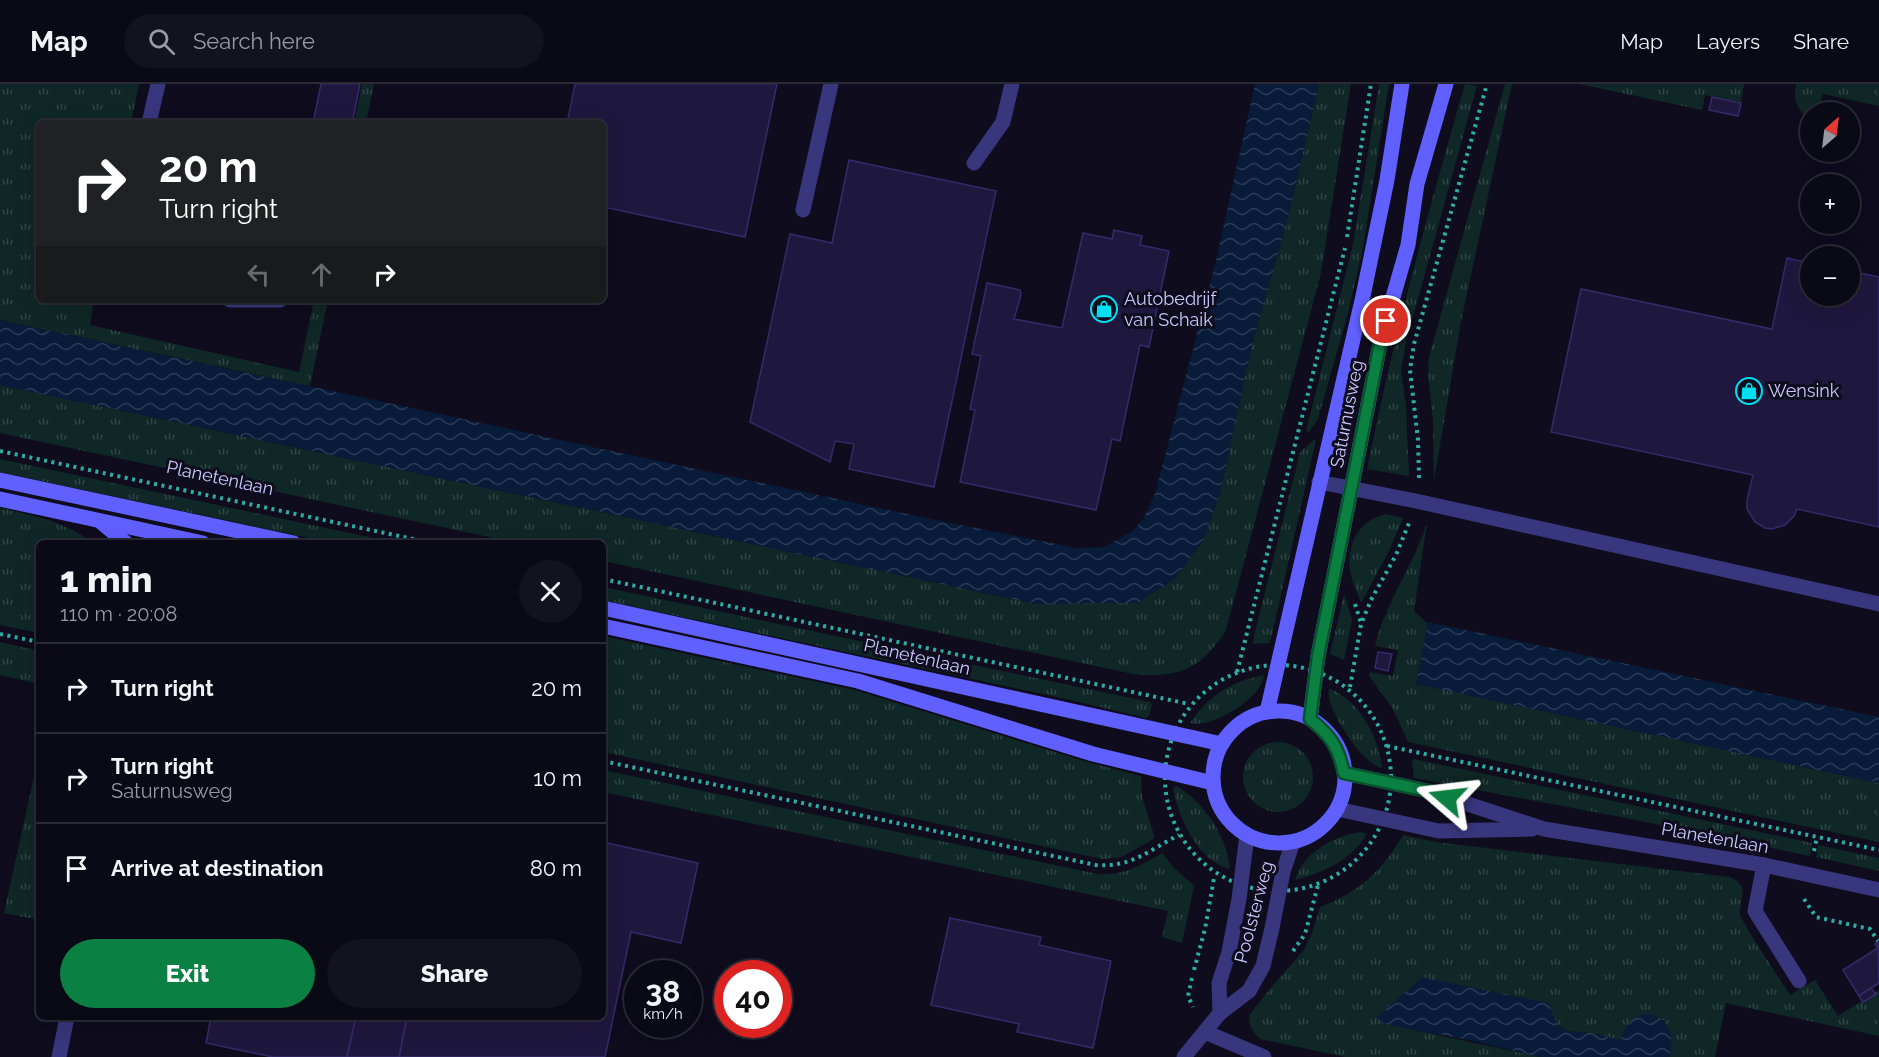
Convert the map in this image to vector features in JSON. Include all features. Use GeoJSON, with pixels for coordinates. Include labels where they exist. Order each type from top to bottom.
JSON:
{"type":"FeatureCollection","features":[{"type":"Feature","properties":{"kind":"main road","name":"Saturnusweg"},"geometry":{"type":"LineString","coordinates":[[1267,712],[1363,296],[1387,180],[1402,84]]}},
{"type":"Feature","properties":{"kind":"main road","name":"Saturnusweg"},"geometry":{"type":"LineString","coordinates":[[1310,719],[1318,656],[1381,339],[1408,245],[1417,184],[1446,84]]}},
{"type":"Feature","properties":{"kind":"main road"},"geometry":{"type":"LineString","coordinates":[[0,480],[280,540]]}},
{"type":"Feature","properties":{"kind":"main road"},"geometry":{"type":"LineString","coordinates":[[0,499],[189,540]]}},
{"type":"Feature","properties":{"kind":"main road"},"geometry":{"type":"LineString","coordinates":[[97,520],[123,540]]}},
{"type":"Feature","properties":{"kind":"main road","name":"Planetenlaan"},"geometry":{"type":"LineString","coordinates":[[606,610],[1222,744]]}},
{"type":"Feature","properties":{"kind":"main road","name":"Planetenlaan"},"geometry":{"type":"LineString","coordinates":[[606,627],[858,681],[1093,754],[1213,783]]}},
{"type":"Feature","properties":{"kind":"main road"},"geometry":{"type":"LineString","coordinates":[[1282,711],[1310,719],[1327,733],[1339,752],[1344,773],[1343,791],[1336,809],[1325,824],[1310,835],[1293,842],[1277,844],[1247,835],[1230,822],[1218,804],[1213,783],[1214,763],[1222,744],[1234,729],[1249,719],[1267,712],[1282,711]]}},
{"type":"Feature","properties":{"kind":"street"},"geometry":{"type":"LineString","coordinates":[[150,120],[158,84]]}},
{"type":"Feature","properties":{"kind":"street"},"geometry":{"type":"LineString","coordinates":[[803,210],[831,84]]}},
{"type":"Feature","properties":{"kind":"street"},"geometry":{"type":"LineString","coordinates":[[974,163],[1003,122],[1012,84]]}},
{"type":"Feature","properties":{"kind":"street"},"geometry":{"type":"LineString","coordinates":[[1319,482],[1416,501],[1879,604]]}},
{"type":"Feature","properties":{"kind":"street","name":"Planetenlaan"},"geometry":{"type":"LineString","coordinates":[[1344,773],[1428,791],[1544,829],[1764,865],[1879,890]]}},
{"type":"Feature","properties":{"kind":"street","name":"Planetenlaan"},"geometry":{"type":"LineString","coordinates":[[1336,809],[1439,831],[1544,829]]}},
{"type":"Feature","properties":{"kind":"street","name":"Poolsterweg"},"geometry":{"type":"LineString","coordinates":[[1220,1013],[1220,983],[1239,899],[1247,835]]}},
{"type":"Feature","properties":{"kind":"street","name":"Poolsterweg"},"geometry":{"type":"LineString","coordinates":[[1184,1057],[1220,1013],[1249,991],[1263,966],[1283,872],[1293,842]]}},
{"type":"Feature","properties":{"kind":"street"},"geometry":{"type":"LineString","coordinates":[[1764,865],[1755,911],[1799,981]]}},
{"type":"Feature","properties":{"kind":"street"},"geometry":{"type":"LineString","coordinates":[[59,1057],[66,1020]]}},
{"type":"Feature","properties":{"kind":"street"},"geometry":{"type":"LineString","coordinates":[[1205,1032],[1263,1057]]}},
{"type":"Feature","properties":{"kind":"path"},"geometry":{"type":"LineString","coordinates":[[1237,672],[1347,240],[1371,84]]}},
{"type":"Feature","properties":{"kind":"path"},"geometry":{"type":"LineString","coordinates":[[1350,687],[1361,624],[1371,600],[1396,555],[1416,501],[1420,475],[1410,370],[1414,344],[1486,84]]}},
{"type":"Feature","properties":{"kind":"path","name":"Planetenlaan"},"geometry":{"type":"LineString","coordinates":[[0,451],[418,540]]}},
{"type":"Feature","properties":{"kind":"path","name":"Planetenlaan"},"geometry":{"type":"LineString","coordinates":[[606,580],[1189,704]]}},
{"type":"Feature","properties":{"kind":"path"},"geometry":{"type":"LineString","coordinates":[[0,634],[36,641]]}},
{"type":"Feature","properties":{"kind":"path"},"geometry":{"type":"LineString","coordinates":[[1387,746],[1879,850]]}},
{"type":"Feature","properties":{"kind":"path"},"geometry":{"type":"LineString","coordinates":[[606,762],[1096,865],[1124,864],[1179,835]]}},
{"type":"Feature","properties":{"kind":"path"},"geometry":{"type":"LineString","coordinates":[[1813,857],[1817,837]]}},
{"type":"Feature","properties":{"kind":"path"},"geometry":{"type":"LineString","coordinates":[[1211,891],[1215,873]]}},
{"type":"Feature","properties":{"kind":"path"},"geometry":{"type":"LineString","coordinates":[[1314,902],[1318,885]]}},
{"type":"Feature","properties":{"kind":"path"},"geometry":{"type":"LineString","coordinates":[[1806,892],[1804,898],[1816,917],[1870,929],[1878,941]]}},
{"type":"Feature","properties":{"kind":"green space"},"geometry":{"type":"Polygon","coordinates":[[[0,84],[139,84],[132,120],[36,120],[36,303],[94,303],[90,325],[299,372],[313,303],[327,303],[310,386],[0,320],[0,84]]]}},
{"type":"Feature","properties":{"kind":"green space"},"geometry":{"type":"Polygon","coordinates":[[[362,84],[374,84],[367,120],[355,120],[362,84]]]}},
{"type":"Feature","properties":{"kind":"green space"},"geometry":{"type":"Polygon","coordinates":[[[1319,84],[1351,84],[1321,273],[1226,630],[1208,654],[1198,662],[1163,675],[1133,674],[606,562],[606,540],[503,540],[0,433],[0,385],[1036,604],[1203,541],[1220,493],[1252,345],[1286,225],[1319,84]]]}},
{"type":"Feature","properties":{"kind":"green space"},"geometry":{"type":"Polygon","coordinates":[[[1379,84],[1389,84],[1363,248],[1348,313],[1318,419],[1309,432],[1306,431],[1353,244],[1379,84]]]}},
{"type":"Feature","properties":{"kind":"green space"},"geometry":{"type":"Polygon","coordinates":[[[1465,84],[1477,86],[1406,342],[1401,370],[1406,406],[1409,476],[1367,469],[1412,276],[1465,84]]]}},
{"type":"Feature","properties":{"kind":"green space"},"geometry":{"type":"Polygon","coordinates":[[[1505,84],[1512,84],[1461,322],[1434,480],[1429,357],[1505,84]]]}},
{"type":"Feature","properties":{"kind":"green space"},"geometry":{"type":"Polygon","coordinates":[[[1579,84],[1744,84],[1741,102],[1705,95],[1702,110],[1579,84]]]}},
{"type":"Feature","properties":{"kind":"green space"},"geometry":{"type":"Polygon","coordinates":[[[1796,84],[1879,84],[1879,106],[1823,94],[1821,102],[1800,102],[1800,110],[1795,95],[1796,84]]]}},
{"type":"Feature","properties":{"kind":"green space"},"geometry":{"type":"Polygon","coordinates":[[[1316,440],[1270,643],[1252,644],[1300,452],[1316,440]]]}},
{"type":"Feature","properties":{"kind":"green space"},"geometry":{"type":"Polygon","coordinates":[[[0,459],[383,540],[319,540],[0,472],[0,459]]]}},
{"type":"Feature","properties":{"kind":"green space"},"geometry":{"type":"Polygon","coordinates":[[[0,508],[60,524],[90,540],[36,540],[36,632],[0,625],[0,508]]]}},
{"type":"Feature","properties":{"kind":"green space"},"geometry":{"type":"Polygon","coordinates":[[[1385,514],[1403,518],[1389,551],[1361,603],[1350,571],[1350,551],[1361,528],[1385,514]]]}},
{"type":"Feature","properties":{"kind":"green space"},"geometry":{"type":"Polygon","coordinates":[[[1427,523],[1414,611],[1428,624],[1416,684],[1879,783],[1879,842],[1408,742],[1393,709],[1369,676],[1370,672],[1393,676],[1398,650],[1375,646],[1386,614],[1427,523]]]}},
{"type":"Feature","properties":{"kind":"green space"},"geometry":{"type":"Polygon","coordinates":[[[606,588],[1150,702],[1152,705],[1149,716],[1146,718],[606,601],[606,588]]]}},
{"type":"Feature","properties":{"kind":"green space"},"geometry":{"type":"Polygon","coordinates":[[[1344,594],[1352,620],[1344,660],[1330,654],[1344,594]]]}},
{"type":"Feature","properties":{"kind":"green space"},"geometry":{"type":"Polygon","coordinates":[[[606,637],[855,690],[1084,761],[1141,776],[1142,797],[1155,838],[1122,857],[1102,859],[606,753],[606,637]]]}},
{"type":"Feature","properties":{"kind":"green space"},"geometry":{"type":"Polygon","coordinates":[[[0,642],[36,650],[36,683],[0,675],[0,642]]]}},
{"type":"Feature","properties":{"kind":"green space"},"geometry":{"type":"Polygon","coordinates":[[[1264,675],[1255,693],[1234,710],[1211,721],[1199,724],[1190,723],[1205,705],[1222,691],[1241,681],[1264,675]]]}},
{"type":"Feature","properties":{"kind":"green space"},"geometry":{"type":"Polygon","coordinates":[[[1329,688],[1350,702],[1366,721],[1372,732],[1382,768],[1365,757],[1346,734],[1332,708],[1329,688]]]}},
{"type":"Feature","properties":{"kind":"green space"},"geometry":{"type":"Polygon","coordinates":[[[1278,742],[1291,745],[1303,752],[1310,764],[1313,777],[1310,790],[1303,802],[1291,809],[1278,812],[1265,809],[1253,802],[1246,790],[1243,777],[1246,764],[1253,752],[1265,745],[1278,742]]]}},
{"type":"Feature","properties":{"kind":"green space"},"geometry":{"type":"Polygon","coordinates":[[[1414,759],[1812,843],[1810,856],[1414,778],[1412,761],[1414,759]]]}},
{"type":"Feature","properties":{"kind":"green space"},"geometry":{"type":"Polygon","coordinates":[[[36,767],[36,919],[4,913],[36,767]]]}},
{"type":"Feature","properties":{"kind":"green space"},"geometry":{"type":"Polygon","coordinates":[[[606,771],[1098,874],[1124,871],[1163,853],[1172,866],[1194,886],[1182,943],[1162,937],[1168,911],[606,793],[606,771]]]}},
{"type":"Feature","properties":{"kind":"green space"},"geometry":{"type":"Polygon","coordinates":[[[1176,786],[1196,801],[1212,821],[1224,844],[1229,869],[1208,857],[1191,836],[1176,800],[1173,789],[1176,786]]]}},
{"type":"Feature","properties":{"kind":"green space"},"geometry":{"type":"Polygon","coordinates":[[[1361,832],[1367,834],[1345,858],[1316,874],[1295,880],[1305,861],[1321,847],[1340,837],[1361,832]]]}},
{"type":"Feature","properties":{"kind":"green space"},"geometry":{"type":"Polygon","coordinates":[[[1403,835],[1436,842],[1730,877],[1742,889],[1740,914],[1742,919],[1790,995],[1815,980],[1838,1016],[1879,990],[1879,1036],[1726,1003],[1715,1057],[1670,1057],[1671,1037],[1664,1020],[1628,1024],[1619,1040],[1567,1031],[1559,1026],[1548,1003],[1523,999],[1382,1023],[1540,1057],[1345,1057],[1260,1039],[1250,1025],[1250,1014],[1304,950],[1320,907],[1346,895],[1368,879],[1387,859],[1403,835]]]}},
{"type":"Feature","properties":{"kind":"green space"},"geometry":{"type":"Polygon","coordinates":[[[1818,845],[1879,858],[1879,871],[1816,857],[1818,845]]]}},
{"type":"Feature","properties":{"kind":"water"},"geometry":{"type":"Polygon","coordinates":[[[1255,84],[1319,84],[1286,225],[1252,345],[1220,493],[1203,541],[1175,579],[1138,603],[1037,604],[0,385],[0,320],[935,520],[1077,548],[1104,547],[1133,531],[1143,519],[1155,494],[1216,261],[1255,84]]]}},
{"type":"Feature","properties":{"kind":"water"},"geometry":{"type":"Polygon","coordinates":[[[1428,622],[1879,717],[1879,783],[1416,684],[1428,622]]]}},
{"type":"Feature","properties":{"kind":"water"},"geometry":{"type":"Polygon","coordinates":[[[1422,977],[1549,1003],[1562,1029],[1619,1040],[1635,1018],[1648,1014],[1660,1019],[1669,1030],[1670,1057],[1540,1057],[1464,1039],[1398,1027],[1382,1023],[1376,1018],[1422,977]]]}},
{"type":"Feature","properties":{"kind":"building"},"geometry":{"type":"Polygon","coordinates":[[[321,84],[360,84],[353,120],[314,120],[321,84]]]}},
{"type":"Feature","properties":{"kind":"building"},"geometry":{"type":"Polygon","coordinates":[[[575,84],[777,84],[745,237],[606,208],[606,120],[568,120],[575,84]]]}},
{"type":"Feature","properties":{"kind":"building"},"geometry":{"type":"Polygon","coordinates":[[[1712,97],[1741,103],[1738,116],[1709,110],[1712,97]]]}},
{"type":"Feature","properties":{"kind":"building"},"geometry":{"type":"Polygon","coordinates":[[[849,160],[996,191],[934,487],[849,469],[854,444],[835,441],[830,462],[750,422],[790,234],[832,243],[849,160]]]}},
{"type":"Feature","properties":{"kind":"building"},"geometry":{"type":"Polygon","coordinates":[[[1114,230],[1142,236],[1140,245],[1169,251],[1149,347],[1140,345],[1120,441],[1112,439],[1096,510],[960,482],[975,410],[970,409],[981,356],[972,354],[987,283],[1020,290],[1021,295],[1014,319],[1062,328],[1083,233],[1112,239],[1114,230]]]}},
{"type":"Feature","properties":{"kind":"building"},"geometry":{"type":"Polygon","coordinates":[[[1787,258],[1800,261],[1800,306],[1860,306],[1860,273],[1879,277],[1879,527],[1797,509],[1785,525],[1772,529],[1765,528],[1755,522],[1747,509],[1753,475],[1551,432],[1581,289],[1772,329],[1787,258]]]}},
{"type":"Feature","properties":{"kind":"building"},"geometry":{"type":"Polygon","coordinates":[[[1378,652],[1392,654],[1388,671],[1375,668],[1378,652]]]}},
{"type":"Feature","properties":{"kind":"building"},"geometry":{"type":"Polygon","coordinates":[[[606,843],[698,863],[681,943],[631,932],[605,1057],[399,1057],[406,1020],[606,1020],[606,843]]]}},
{"type":"Feature","properties":{"kind":"building"},"geometry":{"type":"Polygon","coordinates":[[[950,918],[1041,937],[1039,945],[1111,961],[1093,1048],[1017,1032],[1019,1024],[931,1005],[950,918]]]}},
{"type":"Feature","properties":{"kind":"building"},"geometry":{"type":"Polygon","coordinates":[[[1878,941],[1879,983],[1859,996],[1843,970],[1878,948],[1875,944],[1878,941]]]}},
{"type":"Feature","properties":{"kind":"building"},"geometry":{"type":"Polygon","coordinates":[[[1871,988],[1876,994],[1863,1002],[1859,996],[1871,988]]]}},
{"type":"Feature","properties":{"kind":"building"},"geometry":{"type":"Polygon","coordinates":[[[210,1020],[355,1020],[347,1057],[273,1057],[206,1043],[210,1020]]]}},
{"type":"Feature","properties":{"kind":"building"},"geometry":{"type":"Polygon","coordinates":[[[355,1020],[406,1020],[399,1057],[347,1057],[355,1020]]]}},
{"type":"Feature","properties":{"kind":"place","name":"Autobedrijf van Schaik"},"geometry":{"type":"Point","coordinates":[1104,309]}},
{"type":"Feature","properties":{"kind":"place","name":"Wensink"},"geometry":{"type":"Point","coordinates":[1749,391]}},
{"type":"Feature","properties":{"kind":"route"},"geometry":{"type":"LineString","coordinates":[[1386,321],[1318,656],[1310,719],[1327,733],[1339,752],[1344,773],[1428,791],[1447,798]]}}]}
